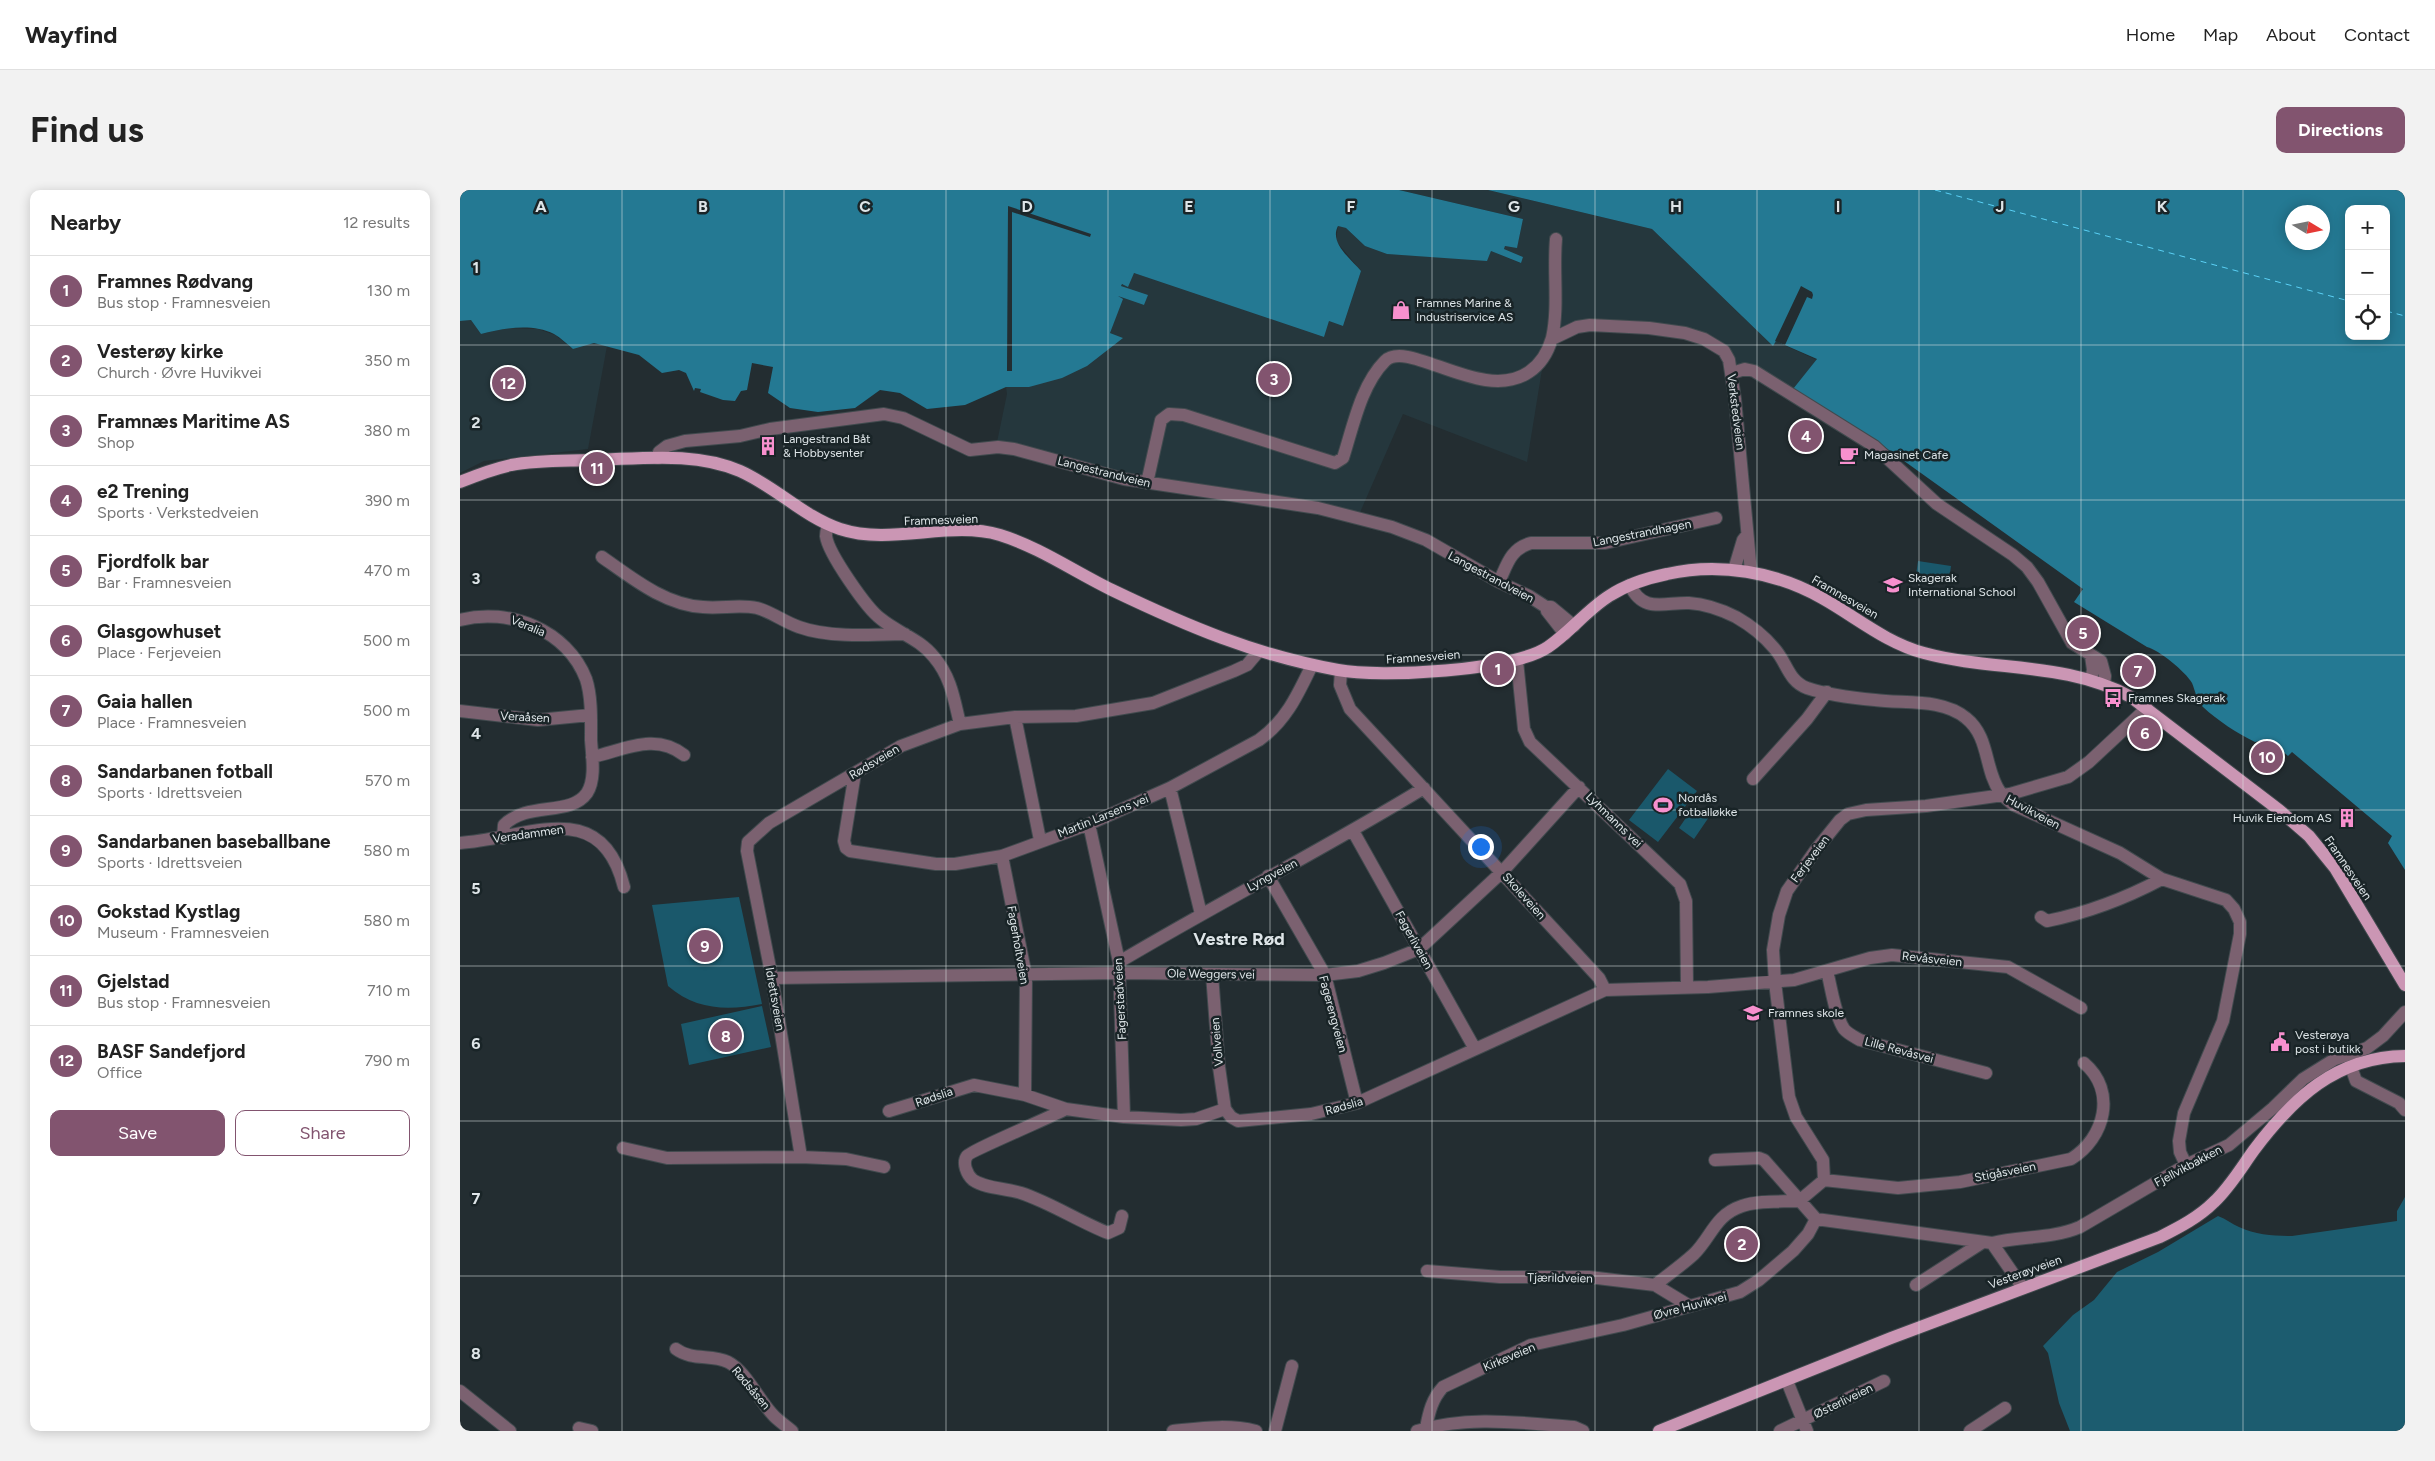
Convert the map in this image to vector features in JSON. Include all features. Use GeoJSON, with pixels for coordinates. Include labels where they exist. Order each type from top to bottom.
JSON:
{"type":"FeatureCollection","features":[{"type":"Feature","properties":{"kind":"main road","name":"Framnesveien"},"geometry":{"type":"LineString","coordinates":[[460,482],[490,470],[522,463],[690,458],[728,466],[756,479],[828,525],[849,532],[878,536],[962,531],[984,532],[1004,536],[1198,630],[1258,652],[1312,665],[1362,673],[1406,672],[1517,661],[1536,654],[1570,630],[1605,599],[1630,585],[1671,573],[1698,570],[1751,572],[1796,585],[1820,597],[1890,640],[1910,649],[1956,659],[2062,672],[2091,679],[2104,684],[2147,708],[2280,810],[2309,836],[2335,868],[2405,985]]}},
{"type":"Feature","properties":{"kind":"main road","name":"Vesterøyveien"},"geometry":{"type":"LineString","coordinates":[[1659,1431],[2023,1288],[2160,1237],[2198,1215],[2216,1200],[2279,1118],[2292,1104],[2317,1084],[2351,1067],[2375,1058],[2405,1056]]}},
{"type":"Feature","properties":{"kind":"main road","name":"Vesterøyveien"},"geometry":{"type":"LineString","coordinates":[[2351,1067],[2405,1065]]}},
{"type":"Feature","properties":{"kind":"street"},"geometry":{"type":"LineString","coordinates":[[1147,483],[1161,420],[1165,415],[1174,412],[1335,463],[1343,458],[1366,388],[1385,361],[1393,356],[1408,357],[1485,381],[1499,382],[1516,379],[1531,371],[1544,357],[1552,338],[1556,239]]}},
{"type":"Feature","properties":{"kind":"street","name":"Verkstedveien"},"geometry":{"type":"LineString","coordinates":[[1552,338],[1577,327],[1590,325],[1684,333],[1717,345],[1729,360],[1732,374],[1751,572]]}},
{"type":"Feature","properties":{"kind":"street"},"geometry":{"type":"LineString","coordinates":[[1732,374],[1745,369],[1754,371],[1852,431],[1874,446],[1937,504],[2014,555],[2027,567],[2038,582],[2072,643],[2101,661],[2105,676],[2104,684]]}},
{"type":"Feature","properties":{"kind":"street","name":"Langestrandveien"},"geometry":{"type":"LineString","coordinates":[[658,458],[659,452],[666,446],[685,441],[740,436],[770,429],[884,414],[903,418],[970,450],[998,447],[1014,448],[1124,480],[1289,504],[1358,517],[1414,535],[1499,582],[1546,606],[1551,606],[1570,630]]}},
{"type":"Feature","properties":{"kind":"street","name":"Langestrandhagen"},"geometry":{"type":"LineString","coordinates":[[1499,582],[1510,557],[1520,546],[1531,543],[1605,543],[1716,518]]}},
{"type":"Feature","properties":{"kind":"street"},"geometry":{"type":"LineString","coordinates":[[828,525],[826,538],[830,549],[860,594],[879,618],[929,651],[944,671],[954,693],[960,724]]}},
{"type":"Feature","properties":{"kind":"street","name":"Verkstedveien"},"geometry":{"type":"LineString","coordinates":[[1734,570],[1746,535]]}},
{"type":"Feature","properties":{"kind":"street"},"geometry":{"type":"LineString","coordinates":[[602,557],[646,587],[668,599],[698,607],[752,607],[762,609],[798,627],[823,634],[905,634]]}},
{"type":"Feature","properties":{"kind":"street","name":"Huvikveien"},"geometry":{"type":"LineString","coordinates":[[1630,585],[1637,597],[1646,603],[1690,603],[1710,606],[1736,618],[1756,631],[1775,649],[1796,682],[1808,688],[1874,700],[1951,708],[1966,717],[1979,733],[1995,784],[2001,794],[2014,804],[2120,853],[2162,879],[2226,900],[2234,909],[2240,922],[2240,934],[2223,1021],[2184,1113],[2179,1141],[2180,1152],[2186,1165]]}},
{"type":"Feature","properties":{"kind":"street","name":"Veralia"},"geometry":{"type":"LineString","coordinates":[[460,620],[486,615],[506,617],[546,632],[566,647],[578,663],[587,682],[592,758],[592,780],[588,790],[581,800],[571,805],[518,814],[504,825],[503,838]]}},
{"type":"Feature","properties":{"kind":"street","name":"Rødsveien"},"geometry":{"type":"LineString","coordinates":[[748,842],[769,824],[901,746],[960,724],[1015,717],[1076,716],[1153,703],[1234,672],[1247,665],[1258,652]]}},
{"type":"Feature","properties":{"kind":"street"},"geometry":{"type":"LineString","coordinates":[[2091,656],[2093,670],[2091,679]]}},
{"type":"Feature","properties":{"kind":"street","name":"Lyhmanns vei"},"geometry":{"type":"LineString","coordinates":[[1517,661],[1524,729],[1527,736],[1680,884],[1686,900],[1687,987]]}},
{"type":"Feature","properties":{"kind":"street","name":"Martin Larsens vei"},"geometry":{"type":"LineString","coordinates":[[855,773],[844,841],[846,848],[850,851],[936,864],[955,864],[1002,856],[1040,840],[1089,824],[1170,788],[1271,732],[1293,703],[1312,665]]}},
{"type":"Feature","properties":{"kind":"street","name":"Skoleveien"},"geometry":{"type":"LineString","coordinates":[[1342,671],[1340,685],[1350,709],[1599,978],[1605,990]]}},
{"type":"Feature","properties":{"kind":"street"},"geometry":{"type":"LineString","coordinates":[[1753,779],[1807,719],[1826,692]]}},
{"type":"Feature","properties":{"kind":"street","name":"Ferjeveien"},"geometry":{"type":"LineString","coordinates":[[1824,1180],[1824,1160],[1796,1117],[1789,1097],[1775,982],[1775,933],[1787,891],[1815,851],[1840,820],[1848,814],[1866,810],[1926,806],[2027,790],[2068,777],[2090,762],[2147,708]]}},
{"type":"Feature","properties":{"kind":"street","name":"Veraåsen"},"geometry":{"type":"LineString","coordinates":[[460,711],[538,720],[590,715]]}},
{"type":"Feature","properties":{"kind":"street"},"geometry":{"type":"LineString","coordinates":[[1015,717],[1040,840]]}},
{"type":"Feature","properties":{"kind":"street"},"geometry":{"type":"LineString","coordinates":[[592,758],[619,752],[636,744],[651,742],[674,747],[684,755]]}},
{"type":"Feature","properties":{"kind":"street","name":"Ole Weggers vei"},"geometry":{"type":"LineString","coordinates":[[772,978],[1026,976],[1120,967],[1212,974],[1324,975],[1358,971],[1419,949],[1502,872],[1579,787]]}},
{"type":"Feature","properties":{"kind":"street"},"geometry":{"type":"LineString","coordinates":[[1170,788],[1201,914]]}},
{"type":"Feature","properties":{"kind":"street","name":"Lyngveien"},"geometry":{"type":"LineString","coordinates":[[1120,967],[1201,914],[1353,831],[1424,788]]}},
{"type":"Feature","properties":{"kind":"street","name":"Fagerstadveien"},"geometry":{"type":"LineString","coordinates":[[1089,824],[1120,967],[1124,1117]]}},
{"type":"Feature","properties":{"kind":"street","name":"Veradammen"},"geometry":{"type":"LineString","coordinates":[[460,843],[553,829],[581,830],[593,836],[611,852],[619,865],[624,886]]}},
{"type":"Feature","properties":{"kind":"street","name":"Fagerliveien"},"geometry":{"type":"LineString","coordinates":[[1353,831],[1475,1049]]}},
{"type":"Feature","properties":{"kind":"street","name":"Idrettsveien"},"geometry":{"type":"LineString","coordinates":[[748,842],[801,1157]]}},
{"type":"Feature","properties":{"kind":"street","name":"Fagerholtveien"},"geometry":{"type":"LineString","coordinates":[[1002,856],[1026,976],[1025,1095]]}},
{"type":"Feature","properties":{"kind":"street","name":"Fagerengveien"},"geometry":{"type":"LineString","coordinates":[[1268,876],[1324,975],[1357,1103]]}},
{"type":"Feature","properties":{"kind":"street"},"geometry":{"type":"LineString","coordinates":[[2041,917],[2047,921],[2081,912],[2132,894],[2162,879]]}},
{"type":"Feature","properties":{"kind":"street","name":"Revåsveien"},"geometry":{"type":"LineString","coordinates":[[1775,982],[1794,980],[1870,958],[1892,955],[1995,965],[2017,970],[2082,1008]]}},
{"type":"Feature","properties":{"kind":"street","name":"Lille Revåsvei"},"geometry":{"type":"LineString","coordinates":[[1827,970],[1840,1019],[1844,1029],[1850,1035],[1860,1040],[1986,1073]]}},
{"type":"Feature","properties":{"kind":"street","name":"Vollveien"},"geometry":{"type":"LineString","coordinates":[[1212,974],[1219,1067],[1225,1109]]}},
{"type":"Feature","properties":{"kind":"street"},"geometry":{"type":"LineString","coordinates":[[1605,990],[1775,982]]}},
{"type":"Feature","properties":{"kind":"street","name":"Rødslia"},"geometry":{"type":"LineString","coordinates":[[889,1111],[905,1108],[920,1100],[974,1085],[1025,1095],[1066,1109],[1124,1117],[1196,1119],[1225,1109],[1238,1121],[1311,1114],[1357,1103],[1605,990]]}},
{"type":"Feature","properties":{"kind":"street","name":"Fjellvikbakken"},"geometry":{"type":"LineString","coordinates":[[1987,1242],[2064,1234],[2080,1227],[2186,1165],[2229,1145],[2273,1108],[2303,1079],[2335,1059],[2367,1048],[2383,1036],[2405,1012]]}},
{"type":"Feature","properties":{"kind":"street","name":"Stigåsveien"},"geometry":{"type":"LineString","coordinates":[[1824,1180],[1898,1188],[1960,1182],[2071,1159],[2083,1151],[2094,1137],[2102,1122],[2104,1111],[2100,1082],[2094,1072],[2084,1063]]}},
{"type":"Feature","properties":{"kind":"street"},"geometry":{"type":"LineString","coordinates":[[2351,1067],[2356,1081],[2399,1104],[2405,1110]]}},
{"type":"Feature","properties":{"kind":"street"},"geometry":{"type":"LineString","coordinates":[[1066,1109],[998,1142],[973,1150],[967,1156],[964,1163],[967,1172],[976,1182],[1032,1197],[1108,1233],[1119,1228],[1122,1216]]}},
{"type":"Feature","properties":{"kind":"street"},"geometry":{"type":"LineString","coordinates":[[622,1148],[667,1158],[801,1157],[846,1159],[884,1167]]}},
{"type":"Feature","properties":{"kind":"street"},"geometry":{"type":"LineString","coordinates":[[1715,1160],[1759,1158],[1764,1160],[1799,1202],[1816,1219],[1987,1242],[2023,1288]]}},
{"type":"Feature","properties":{"kind":"street"},"geometry":{"type":"LineString","coordinates":[[1655,1285],[1693,1255],[1707,1240],[1715,1223],[1726,1214],[1741,1206],[1755,1203],[1799,1202],[1824,1180]]}},
{"type":"Feature","properties":{"kind":"street","name":"Øvre Huvikvei"},"geometry":{"type":"LineString","coordinates":[[1623,1325],[1688,1305],[1725,1298],[1740,1292],[1759,1280],[1793,1251],[1808,1234],[1816,1219]]}},
{"type":"Feature","properties":{"kind":"street"},"geometry":{"type":"LineString","coordinates":[[1916,1285],[1987,1242]]}},
{"type":"Feature","properties":{"kind":"street","name":"Tjærildveien"},"geometry":{"type":"LineString","coordinates":[[1427,1271],[1500,1277],[1588,1277],[1655,1285],[1688,1305]]}},
{"type":"Feature","properties":{"kind":"street","name":"Kirkeveien"},"geometry":{"type":"LineString","coordinates":[[1421,1430],[1436,1395],[1443,1387],[1531,1346],[1623,1325]]}},
{"type":"Feature","properties":{"kind":"street","name":"Rødsåsen"},"geometry":{"type":"LineString","coordinates":[[676,1349],[690,1357],[713,1358],[728,1362],[737,1369],[773,1415],[792,1431]]}},
{"type":"Feature","properties":{"kind":"street"},"geometry":{"type":"LineString","coordinates":[[1275,1431],[1292,1366]]}},
{"type":"Feature","properties":{"kind":"street","name":"Østerliveien"},"geometry":{"type":"LineString","coordinates":[[1787,1380],[1804,1426]]}},
{"type":"Feature","properties":{"kind":"street","name":"Østerliveien"},"geometry":{"type":"LineString","coordinates":[[1780,1431],[1804,1426],[1884,1381]]}},
{"type":"Feature","properties":{"kind":"street"},"geometry":{"type":"LineString","coordinates":[[460,1391],[510,1431]]}},
{"type":"Feature","properties":{"kind":"street"},"geometry":{"type":"LineString","coordinates":[[1970,1431],[2004,1408]]}},
{"type":"Feature","properties":{"kind":"street"},"geometry":{"type":"LineString","coordinates":[[1421,1430],[1453,1422],[1484,1421],[1574,1427],[1583,1431]]}},
{"type":"Feature","properties":{"kind":"street"},"geometry":{"type":"LineString","coordinates":[[1173,1431],[1213,1426],[1241,1427],[1256,1431]]}},
{"type":"Feature","properties":{"kind":"shaded area"},"geometry":{"type":"Polygon","coordinates":[[[460,190],[1399,190],[1523,219],[1517,248],[1505,246],[1504,249],[1523,257],[1521,263],[1491,251],[1487,261],[1387,254],[1365,246],[1346,228],[1338,226],[1336,239],[1339,245],[1361,271],[1343,326],[1329,321],[1324,337],[1134,273],[1128,287],[1122,284],[1121,286],[1148,295],[1144,305],[1118,296],[1123,299],[1110,333],[1123,338],[1087,366],[1062,378],[1029,387],[1006,387],[965,405],[927,409],[900,393],[880,390],[855,408],[818,412],[790,408],[768,393],[773,367],[752,363],[747,390],[741,391],[735,401],[723,400],[700,392],[701,389],[695,388],[694,391],[686,373],[679,370],[662,373],[639,355],[594,343],[573,349],[554,334],[537,329],[508,328],[481,334],[471,320],[460,321],[460,190]]]}},
{"type":"Feature","properties":{"kind":"shaded area"},"geometry":{"type":"Polygon","coordinates":[[[1399,190],[1488,190],[1652,229],[1773,346],[1775,341],[1817,360],[1793,389],[1754,371],[1732,373],[1729,360],[1704,339],[1590,325],[1552,339],[1544,357],[1527,462],[1403,414],[1358,517],[1124,479],[996,447],[1007,394],[1006,387],[1029,387],[1122,338],[1110,333],[1122,299],[1118,296],[1144,305],[1147,296],[1121,286],[1134,273],[1324,337],[1329,321],[1343,326],[1361,271],[1336,241],[1338,226],[1346,228],[1365,246],[1387,254],[1487,260],[1491,251],[1520,263],[1523,257],[1504,249],[1505,246],[1517,247],[1523,219],[1399,190]]]}},
{"type":"Feature","properties":{"kind":"shaded area"},"geometry":{"type":"Polygon","coordinates":[[[1488,190],[2405,190],[2405,870],[2388,843],[2392,836],[2292,752],[2288,756],[2268,739],[2255,742],[2221,722],[2201,705],[2189,678],[2172,662],[2074,602],[2083,589],[1872,438],[1793,389],[1817,359],[1776,341],[1773,346],[1652,229],[1488,190]]]}},
{"type":"Feature","properties":{"kind":"shaded area"},"geometry":{"type":"Polygon","coordinates":[[[471,320],[481,334],[507,328],[538,329],[555,335],[573,349],[594,343],[607,346],[588,449],[484,461],[460,473],[460,321],[471,320]]]}},
{"type":"Feature","properties":{"kind":"shaded area"},"geometry":{"type":"Polygon","coordinates":[[[1918,561],[1951,566],[1949,580],[1916,575],[1918,561]]]}},
{"type":"Feature","properties":{"kind":"shaded area","name":"Nordås fotballøkke"},"geometry":{"type":"Polygon","coordinates":[[[1668,769],[1697,791],[1658,842],[1629,820],[1668,769]]]}},
{"type":"Feature","properties":{"kind":"shaded area"},"geometry":{"type":"Polygon","coordinates":[[[1694,806],[1709,817],[1694,839],[1679,828],[1694,806]]]}},
{"type":"Feature","properties":{"kind":"shaded area"},"geometry":{"type":"Polygon","coordinates":[[[739,897],[762,1004],[724,1008],[712,1007],[690,1000],[668,986],[652,905],[739,897]]]}},
{"type":"Feature","properties":{"kind":"shaded area"},"geometry":{"type":"Polygon","coordinates":[[[762,1006],[771,1047],[689,1065],[681,1024],[762,1006]]]}},
{"type":"Feature","properties":{"kind":"shaded area"},"geometry":{"type":"Polygon","coordinates":[[[2405,1197],[2405,1431],[2070,1431],[2059,1403],[2048,1353],[2043,1346],[2073,1315],[2094,1300],[2117,1272],[2158,1252],[2218,1216],[2252,1232],[2292,1236],[2397,1221],[2397,1211],[2405,1197]]]}},
{"type":"Feature","properties":{"kind":"pier"},"geometry":{"type":"Polygon","coordinates":[[[1008,206],[1091,234],[1090,237],[1012,212],[1012,371],[1007,371],[1008,206]]]}},
{"type":"Feature","properties":{"kind":"pier"},"geometry":{"type":"Polygon","coordinates":[[[1801,286],[1812,292],[1812,299],[1807,297],[1785,345],[1775,341],[1801,286]]]}},
{"type":"Feature","properties":{"kind":"ferry route"},"geometry":{"type":"LineString","coordinates":[[1935,190],[2345,300]]}},
{"type":"Feature","properties":{"kind":"ferry route"},"geometry":{"type":"LineString","coordinates":[[2390,312],[2405,316]]}},
{"type":"Feature","properties":{"kind":"place","name":"Framnes Marine & Industriservice AS"},"geometry":{"type":"Point","coordinates":[1401,310]}},
{"type":"Feature","properties":{"kind":"place","name":"Framnæs Maritime AS"},"geometry":{"type":"Point","coordinates":[1274,379]}},
{"type":"Feature","properties":{"kind":"place","name":"BASF Sandefjord"},"geometry":{"type":"Point","coordinates":[508,383]}},
{"type":"Feature","properties":{"kind":"place","name":"e2 Trening"},"geometry":{"type":"Point","coordinates":[1806,436]}},
{"type":"Feature","properties":{"kind":"place","name":"Langestrand Båt & Hobbysenter"},"geometry":{"type":"Point","coordinates":[768,446]}},
{"type":"Feature","properties":{"kind":"place","name":"Magasinet Cafe"},"geometry":{"type":"Point","coordinates":[1849,455]}},
{"type":"Feature","properties":{"kind":"place","name":"Gjelstad"},"geometry":{"type":"Point","coordinates":[597,468]}},
{"type":"Feature","properties":{"kind":"place","name":"Skagerak International School"},"geometry":{"type":"Point","coordinates":[1893,585]}},
{"type":"Feature","properties":{"kind":"place","name":"Fjordfolk bar"},"geometry":{"type":"Point","coordinates":[2083,633]}},
{"type":"Feature","properties":{"kind":"place","name":"Framnes Rødvang"},"geometry":{"type":"Point","coordinates":[1498,669]}},
{"type":"Feature","properties":{"kind":"place","name":"Gaia hallen"},"geometry":{"type":"Point","coordinates":[2138,671]}},
{"type":"Feature","properties":{"kind":"place","name":"Framnes Skagerak"},"geometry":{"type":"Point","coordinates":[2113,698]}},
{"type":"Feature","properties":{"kind":"place","name":"Glasgowhuset"},"geometry":{"type":"Point","coordinates":[2145,733]}},
{"type":"Feature","properties":{"kind":"place","name":"Gokstad Kystlag"},"geometry":{"type":"Point","coordinates":[2267,757]}},
{"type":"Feature","properties":{"kind":"place","name":"Nordås fotballøkke"},"geometry":{"type":"Point","coordinates":[1663,805]}},
{"type":"Feature","properties":{"kind":"place","name":"Huvik Eiendom AS"},"geometry":{"type":"Point","coordinates":[2347,818]}},
{"type":"Feature","properties":{"kind":"place","name":"Sandarbanen baseballbane"},"geometry":{"type":"Point","coordinates":[705,946]}},
{"type":"Feature","properties":{"kind":"place","name":"Framnes skole"},"geometry":{"type":"Point","coordinates":[1753,1013]}},
{"type":"Feature","properties":{"kind":"place","name":"Sandarbanen fotball"},"geometry":{"type":"Point","coordinates":[726,1036]}},
{"type":"Feature","properties":{"kind":"place","name":"Vesterøya post i butikk"},"geometry":{"type":"Point","coordinates":[2280,1042]}},
{"type":"Feature","properties":{"kind":"place","name":"Vesterøy kirke"},"geometry":{"type":"Point","coordinates":[1742,1244]}},
{"type":"Feature","properties":{"kind":"district","name":"Vestre Rød"},"geometry":{"type":"Point","coordinates":[1239,939]}}]}
